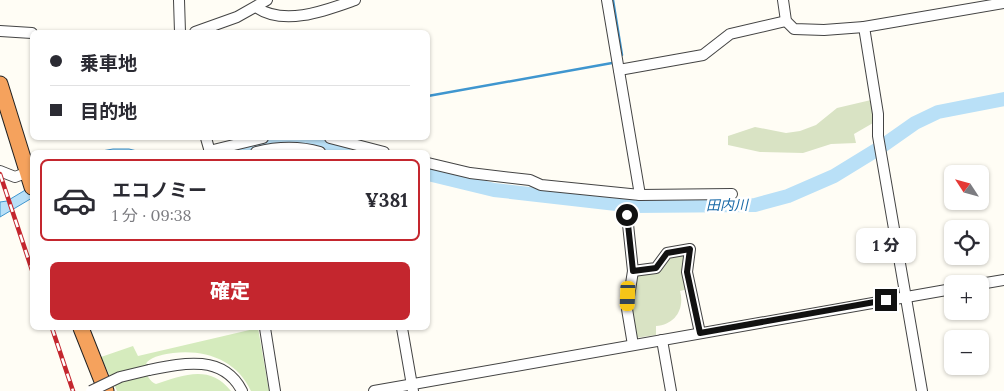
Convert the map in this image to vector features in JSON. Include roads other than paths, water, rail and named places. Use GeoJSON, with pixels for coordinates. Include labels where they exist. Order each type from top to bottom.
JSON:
{"type":"FeatureCollection","features":[{"type":"Feature","properties":{"kind":"highway"},"geometry":{"type":"LineString","coordinates":[[0,84],[30,178]]}},
{"type":"Feature","properties":{"kind":"highway"},"geometry":{"type":"LineString","coordinates":[[82,330],[106,391]]}},
{"type":"Feature","properties":{"kind":"street"},"geometry":{"type":"LineString","coordinates":[[180,0],[180,30]]}},
{"type":"Feature","properties":{"kind":"street"},"geometry":{"type":"LineString","coordinates":[[200,30],[256,8],[267,0]]}},
{"type":"Feature","properties":{"kind":"street"},"geometry":{"type":"LineString","coordinates":[[256,8],[261,11],[292,17],[315,14],[355,0]]}},
{"type":"Feature","properties":{"kind":"street"},"geometry":{"type":"LineString","coordinates":[[607,0],[640,195]]}},
{"type":"Feature","properties":{"kind":"street"},"geometry":{"type":"LineString","coordinates":[[783,0],[786,20],[794,29],[824,30],[864,27],[1004,3]]}},
{"type":"Feature","properties":{"kind":"street"},"geometry":{"type":"LineString","coordinates":[[619,70],[703,55],[730,34],[786,20]]}},
{"type":"Feature","properties":{"kind":"street"},"geometry":{"type":"LineString","coordinates":[[864,27],[878,114],[878,136],[922,391]]}},
{"type":"Feature","properties":{"kind":"street"},"geometry":{"type":"LineString","coordinates":[[0,31],[30,33]]}},
{"type":"Feature","properties":{"kind":"street"},"geometry":{"type":"LineString","coordinates":[[217,150],[255,140]]}},
{"type":"Feature","properties":{"kind":"street"},"geometry":{"type":"LineString","coordinates":[[338,140],[376,150]]}},
{"type":"Feature","properties":{"kind":"street"},"geometry":{"type":"LineString","coordinates":[[264,150],[290,148],[312,150]]}},
{"type":"Feature","properties":{"kind":"street"},"geometry":{"type":"LineString","coordinates":[[430,163],[470,173],[530,180],[542,185],[640,195],[732,194]]}},
{"type":"Feature","properties":{"kind":"street"},"geometry":{"type":"LineString","coordinates":[[0,171],[11,177],[30,178]]}},
{"type":"Feature","properties":{"kind":"street"},"geometry":{"type":"LineString","coordinates":[[627,215],[633,271],[627,309],[633,345]]}},
{"type":"Feature","properties":{"kind":"street"},"geometry":{"type":"LineString","coordinates":[[633,271],[656,268],[667,253],[690,249],[687,272],[700,333]]}},
{"type":"Feature","properties":{"kind":"street"},"geometry":{"type":"LineString","coordinates":[[989,282],[1004,280]]}},
{"type":"Feature","properties":{"kind":"street"},"geometry":{"type":"LineString","coordinates":[[374,391],[413,387],[633,345],[944,289]]}},
{"type":"Feature","properties":{"kind":"street"},"geometry":{"type":"LineString","coordinates":[[264,330],[275,391]]}},
{"type":"Feature","properties":{"kind":"street"},"geometry":{"type":"LineString","coordinates":[[402,330],[413,387]]}},
{"type":"Feature","properties":{"kind":"street"},"geometry":{"type":"LineString","coordinates":[[662,340],[671,391]]}},
{"type":"Feature","properties":{"kind":"street"},"geometry":{"type":"LineString","coordinates":[[91,391],[120,377],[199,362],[221,369],[231,377],[242,391]]}},
{"type":"Feature","properties":{"kind":"water"},"geometry":{"type":"Polygon","coordinates":[[[129,149],[133,150],[107,150],[129,149]]]}},
{"type":"Feature","properties":{"kind":"water"},"geometry":{"type":"Polygon","coordinates":[[[30,187],[30,199],[0,217],[0,202],[7,201],[30,187]]]}},
{"type":"Feature","properties":{"kind":"waterway"},"geometry":{"type":"LineString","coordinates":[[613,0],[622,55]]}},
{"type":"Feature","properties":{"kind":"waterway"},"geometry":{"type":"LineString","coordinates":[[430,96],[612,63]]}},
{"type":"Feature","properties":{"kind":"waterway","name":"田内川"},"geometry":{"type":"LineString","coordinates":[[430,174],[494,190],[634,206],[755,205],[788,196],[834,176],[915,123],[938,112],[1004,99]]}},
{"type":"Feature","properties":{"kind":"waterway","name":"田内川"},"geometry":{"type":"LineString","coordinates":[[245,150],[279,143],[302,143],[336,150]]}},
{"type":"Feature","properties":{"kind":"railway"},"geometry":{"type":"LineString","coordinates":[[0,174],[30,264]]}},
{"type":"Feature","properties":{"kind":"railway"},"geometry":{"type":"LineString","coordinates":[[53,330],[73,391]]}}]}
